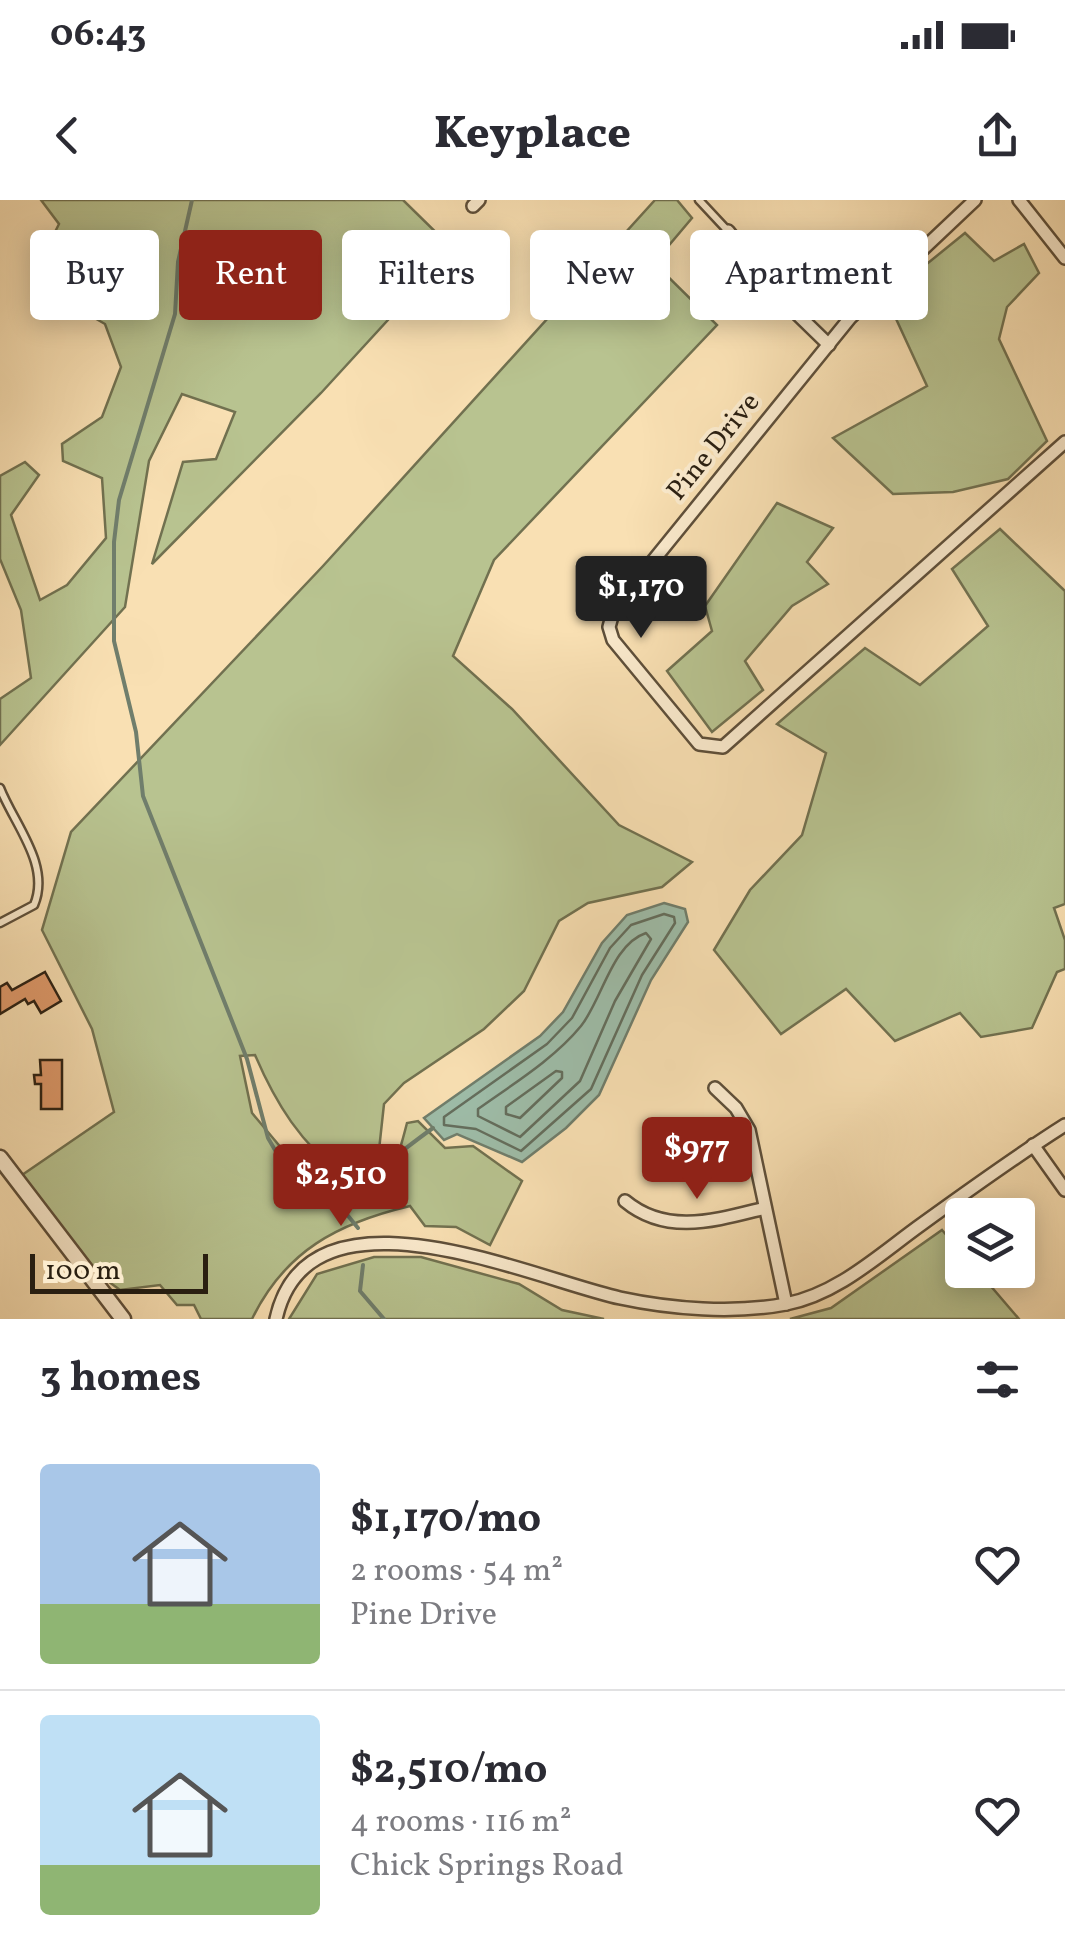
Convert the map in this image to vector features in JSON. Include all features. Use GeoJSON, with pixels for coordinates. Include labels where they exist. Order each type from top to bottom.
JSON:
{"type":"FeatureCollection","features":[{"type":"Feature","properties":{"kind":"street","name":"Pine Drive"},"geometry":{"type":"LineString","coordinates":[[975,200],[876,290],[829,345],[612,614],[614,640],[706,746],[717,748],[732,742],[1065,442]]}},
{"type":"Feature","properties":{"kind":"street"},"geometry":{"type":"LineString","coordinates":[[1019,200],[1065,258]]}},
{"type":"Feature","properties":{"kind":"street"},"geometry":{"type":"LineString","coordinates":[[803,320],[829,345]]}},
{"type":"Feature","properties":{"kind":"street"},"geometry":{"type":"LineString","coordinates":[[715,1088],[736,1108],[748,1130],[786,1304]]}},
{"type":"Feature","properties":{"kind":"street"},"geometry":{"type":"LineString","coordinates":[[276,1319],[281,1301],[294,1280],[316,1262],[346,1249],[396,1244],[464,1252],[581,1290],[626,1300],[708,1308],[786,1304],[840,1283],[1065,1125]]}},
{"type":"Feature","properties":{"kind":"street"},"geometry":{"type":"LineString","coordinates":[[1033,1145],[1065,1190]]}},
{"type":"Feature","properties":{"kind":"street"},"geometry":{"type":"LineString","coordinates":[[0,1158],[123,1319]]}},
{"type":"Feature","properties":{"kind":"street"},"geometry":{"type":"LineString","coordinates":[[624,1201],[641,1214],[678,1224],[711,1221],[765,1208]]}},
{"type":"Feature","properties":{"kind":"lane"},"geometry":{"type":"LineString","coordinates":[[699,200],[727,230]]}},
{"type":"Feature","properties":{"kind":"lane"},"geometry":{"type":"LineString","coordinates":[[0,788],[36,863],[40,881],[34,904],[0,923]]}},
{"type":"Feature","properties":{"kind":"green space"},"geometry":{"type":"Polygon","coordinates":[[[41,200],[403,200],[434,230],[342,230],[342,320],[388,320],[152,564],[183,462],[216,459],[235,412],[182,394],[149,461],[125,607],[0,745],[0,699],[31,678],[21,610],[0,559],[0,476],[25,462],[39,475],[11,515],[40,600],[67,585],[106,538],[102,478],[63,461],[62,444],[102,417],[121,367],[105,324],[98,320],[159,320],[159,230],[56,230],[59,224],[41,200]]]}},
{"type":"Feature","properties":{"kind":"green space"},"geometry":{"type":"Polygon","coordinates":[[[655,200],[677,200],[692,218],[670,244],[670,230],[628,230],[655,200]]]}},
{"type":"Feature","properties":{"kind":"green space"},"geometry":{"type":"Polygon","coordinates":[[[965,233],[994,261],[1024,244],[1039,273],[1007,307],[999,339],[1047,441],[1008,479],[953,492],[893,494],[833,438],[927,386],[897,320],[928,320],[928,263],[965,233]]]}},
{"type":"Feature","properties":{"kind":"green space"},"geometry":{"type":"Polygon","coordinates":[[[670,279],[690,298],[690,320],[712,320],[717,325],[494,560],[453,656],[512,709],[619,825],[692,862],[662,887],[588,903],[559,921],[524,991],[484,1029],[404,1083],[384,1104],[379,1150],[364,1172],[344,1176],[329,1164],[291,1122],[255,1055],[240,1056],[252,1113],[293,1162],[349,1202],[383,1180],[395,1162],[407,1123],[418,1121],[445,1148],[473,1146],[522,1181],[490,1245],[456,1227],[425,1226],[410,1206],[360,1221],[316,1243],[280,1275],[252,1319],[201,1319],[194,1305],[177,1305],[160,1285],[120,1290],[97,1273],[22,1175],[114,1112],[92,1029],[42,930],[71,832],[323,566],[546,320],[670,320],[670,279]]]}},
{"type":"Feature","properties":{"kind":"green space"},"geometry":{"type":"Polygon","coordinates":[[[777,503],[833,528],[807,562],[828,584],[792,606],[745,661],[763,690],[712,732],[667,671],[712,631],[705,606],[777,503]]]}},
{"type":"Feature","properties":{"kind":"green space"},"geometry":{"type":"Polygon","coordinates":[[[1000,529],[1065,591],[1065,904],[1054,908],[1065,940],[1065,969],[1057,972],[1032,1028],[981,1037],[960,1013],[895,1041],[846,989],[781,1034],[714,950],[750,890],[802,835],[826,753],[777,724],[865,648],[920,685],[988,626],[952,569],[1000,529]]]}},
{"type":"Feature","properties":{"kind":"green space"},"geometry":{"type":"Polygon","coordinates":[[[942,1230],[945,1288],[992,1288],[1019,1319],[790,1319],[831,1308],[942,1230]]]}},
{"type":"Feature","properties":{"kind":"green space"},"geometry":{"type":"Polygon","coordinates":[[[374,1257],[421,1257],[519,1284],[562,1310],[604,1319],[289,1319],[317,1274],[374,1257]]]}},
{"type":"Feature","properties":{"kind":"water"},"geometry":{"type":"Polygon","coordinates":[[[664,903],[685,909],[688,922],[651,980],[599,1095],[566,1128],[522,1162],[457,1134],[444,1140],[424,1118],[540,1036],[563,1012],[602,943],[627,915],[664,903]]]}},
{"type":"Feature","properties":{"kind":"building"},"geometry":{"type":"Polygon","coordinates":[[[45,972],[61,1001],[41,1013],[34,1001],[28,1004],[25,999],[0,1014],[0,987],[7,983],[12,990],[45,972]]]}},
{"type":"Feature","properties":{"kind":"building"},"geometry":{"type":"Polygon","coordinates":[[[40,1060],[62,1060],[62,1109],[41,1109],[41,1084],[35,1084],[34,1075],[41,1075],[40,1060]]]}},
{"type":"Feature","properties":{"kind":"waterway"},"geometry":{"type":"LineString","coordinates":[[192,200],[178,262],[175,314],[119,500],[114,542],[114,641],[136,732],[143,796],[247,1059],[268,1138],[282,1162],[340,1206],[358,1228]]}},
{"type":"Feature","properties":{"kind":"waterway"},"geometry":{"type":"LineString","coordinates":[[340,1206],[343,1193],[433,1128]]}},
{"type":"Feature","properties":{"kind":"waterway"},"geometry":{"type":"LineString","coordinates":[[363,1265],[360,1291],[384,1319]]}}]}
